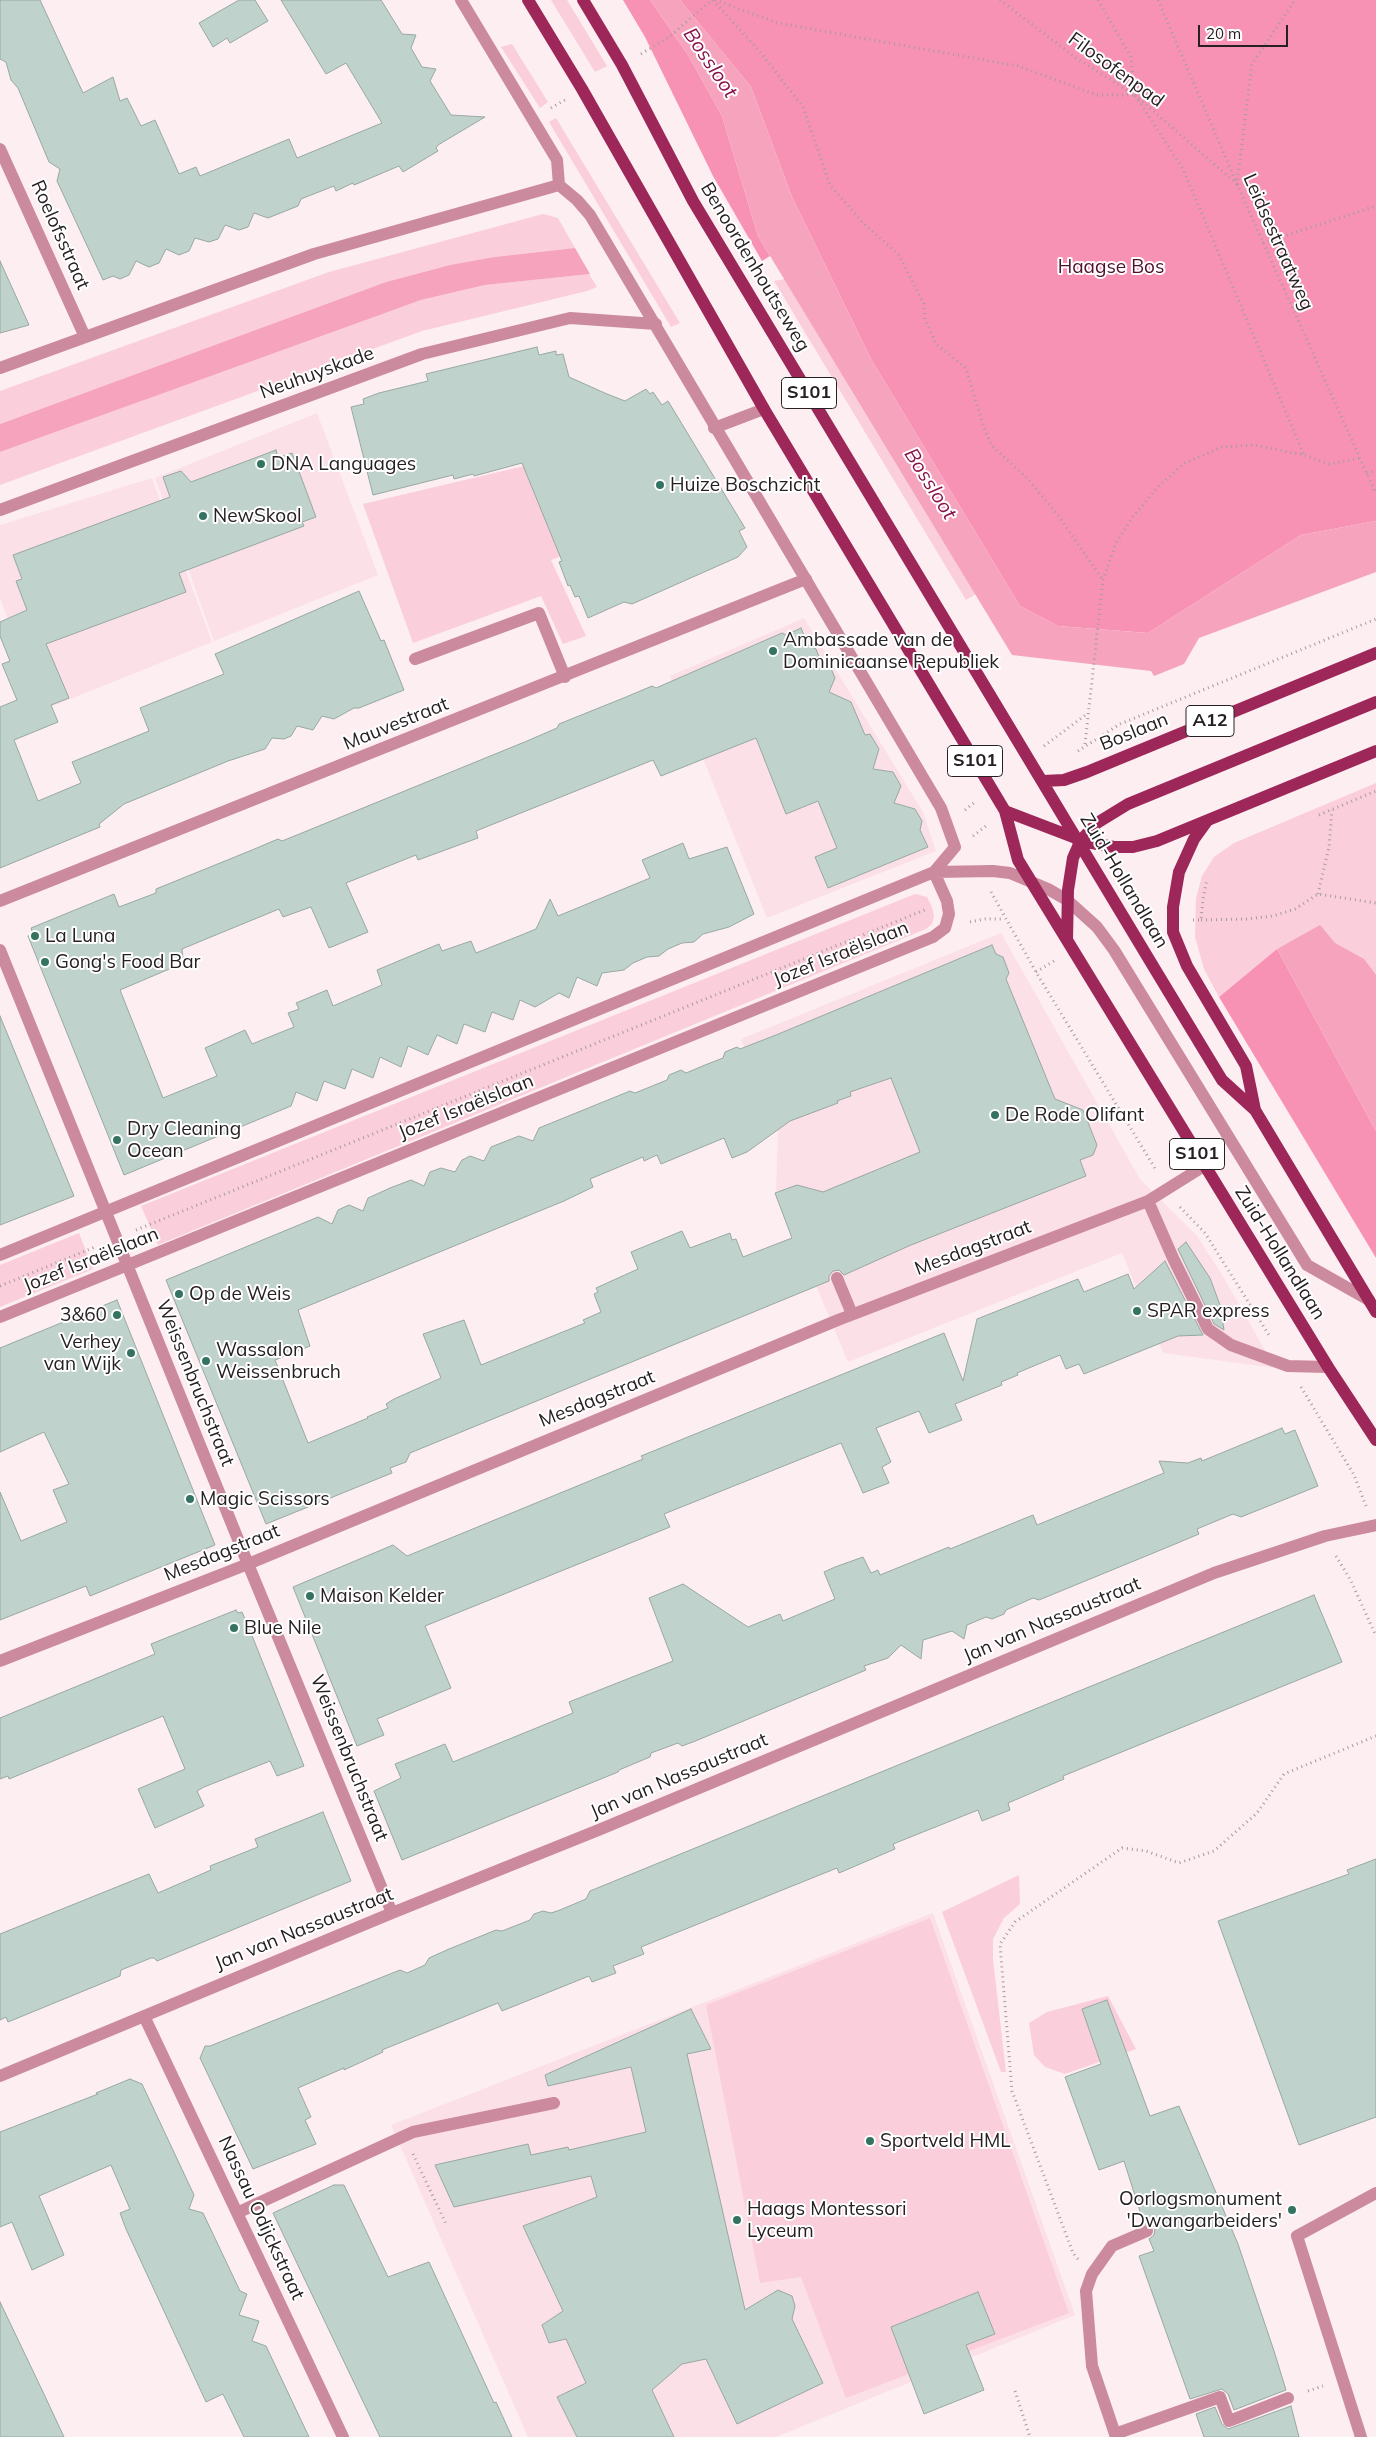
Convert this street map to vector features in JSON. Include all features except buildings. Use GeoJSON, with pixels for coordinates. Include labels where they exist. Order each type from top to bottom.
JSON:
{"type":"FeatureCollection","features":[{"type":"Feature","properties":{"kind":"main road","name":"S101"},"geometry":{"type":"LineString","coordinates":[[528,0],[582,89],[764,409],[1005,811]]}},
{"type":"Feature","properties":{"kind":"main road","name":"Benoordenhoutseweg"},"geometry":{"type":"LineString","coordinates":[[583,0],[622,65],[692,200],[1043,780]]}},
{"type":"Feature","properties":{"kind":"main road","name":"Boslaan"},"geometry":{"type":"LineString","coordinates":[[1043,780],[1064,780],[1087,772],[1376,652]]}},
{"type":"Feature","properties":{"kind":"main road","name":"A12"},"geometry":{"type":"LineString","coordinates":[[1067,941],[1067,900],[1071,867],[1079,841],[1097,823],[1128,804],[1376,702]]}},
{"type":"Feature","properties":{"kind":"main road"},"geometry":{"type":"LineString","coordinates":[[1005,811],[1079,841],[1104,846],[1132,847],[1156,841],[1376,750]]}},
{"type":"Feature","properties":{"kind":"main road","name":"Zuid-Hollandlaan"},"geometry":{"type":"LineString","coordinates":[[1043,780],[1222,1080],[1256,1110],[1376,1312]]}},
{"type":"Feature","properties":{"kind":"main road","name":"Zuid-Hollandlaan"},"geometry":{"type":"LineString","coordinates":[[1005,811],[1018,860],[1029,880],[1328,1367],[1376,1440]]}},
{"type":"Feature","properties":{"kind":"main road"},"geometry":{"type":"LineString","coordinates":[[1208,820],[1194,839],[1180,872],[1174,901],[1173,932],[1187,966],[1246,1066],[1256,1110]]}},
{"type":"Feature","properties":{"kind":"street"},"geometry":{"type":"LineString","coordinates":[[461,0],[557,160],[559,185],[577,200],[590,215],[656,324],[714,428],[806,579],[941,808],[956,847],[934,872],[947,901],[949,914],[945,928]]}},
{"type":"Feature","properties":{"kind":"street","name":"Roelofsstraat"},"geometry":{"type":"LineString","coordinates":[[0,149],[85,337]]}},
{"type":"Feature","properties":{"kind":"street"},"geometry":{"type":"LineString","coordinates":[[0,368],[314,254],[559,185]]}},
{"type":"Feature","properties":{"kind":"street","name":"Neuhuyskade"},"geometry":{"type":"LineString","coordinates":[[0,510],[422,354],[570,318],[656,324]]}},
{"type":"Feature","properties":{"kind":"street"},"geometry":{"type":"LineString","coordinates":[[714,428],[764,409]]}},
{"type":"Feature","properties":{"kind":"street","name":"Mauvestraat"},"geometry":{"type":"LineString","coordinates":[[0,901],[565,677],[806,579]]}},
{"type":"Feature","properties":{"kind":"street"},"geometry":{"type":"LineString","coordinates":[[415,659],[539,613],[565,677]]}},
{"type":"Feature","properties":{"kind":"street","name":"Jozef Israëlslaan"},"geometry":{"type":"LineString","coordinates":[[0,1255],[934,872],[1006,872],[1029,880]]}},
{"type":"Feature","properties":{"kind":"street","name":"Zuid-Hollandlaan"},"geometry":{"type":"LineString","coordinates":[[1029,880],[1067,900],[1097,927],[1110,944],[1307,1265],[1369,1300]]}},
{"type":"Feature","properties":{"kind":"street","name":"Jozef Israëlslaan"},"geometry":{"type":"LineString","coordinates":[[0,1317],[924,941],[945,928]]}},
{"type":"Feature","properties":{"kind":"street","name":"Weissenbruchstraat"},"geometry":{"type":"LineString","coordinates":[[0,950],[126,1265],[392,1913]]}},
{"type":"Feature","properties":{"kind":"street","name":"Mesdagstraat"},"geometry":{"type":"LineString","coordinates":[[0,1661],[248,1564],[852,1314],[1148,1201],[1204,1166]]}},
{"type":"Feature","properties":{"kind":"street"},"geometry":{"type":"LineString","coordinates":[[1148,1201],[1172,1258],[1208,1330],[1231,1345],[1288,1366],[1328,1367]]}},
{"type":"Feature","properties":{"kind":"street"},"geometry":{"type":"LineString","coordinates":[[837,1278],[852,1314]]}},
{"type":"Feature","properties":{"kind":"street","name":"Jan van Nassaustraat"},"geometry":{"type":"LineString","coordinates":[[0,2076],[392,1913],[610,1826],[1214,1573],[1324,1536],[1376,1525]]}},
{"type":"Feature","properties":{"kind":"street","name":"Nassau Odijckstraat"},"geometry":{"type":"LineString","coordinates":[[144,2016],[239,2212],[343,2437]]}},
{"type":"Feature","properties":{"kind":"street"},"geometry":{"type":"LineString","coordinates":[[239,2212],[413,2132],[554,2103]]}},
{"type":"Feature","properties":{"kind":"street"},"geometry":{"type":"LineString","coordinates":[[1361,2437],[1297,2236],[1376,2193]]}},
{"type":"Feature","properties":{"kind":"street"},"geometry":{"type":"LineString","coordinates":[[1147,2232],[1112,2246],[1092,2274],[1086,2291],[1092,2366],[1116,2435],[1220,2397],[1229,2421],[1288,2398]]}},
{"type":"Feature","properties":{"kind":"path"},"geometry":{"type":"LineString","coordinates":[[669,37],[713,0]]}},
{"type":"Feature","properties":{"kind":"path"},"geometry":{"type":"LineString","coordinates":[[713,0],[778,24],[1018,66],[1097,95],[1135,95]]}},
{"type":"Feature","properties":{"kind":"path"},"geometry":{"type":"LineString","coordinates":[[713,0],[761,53],[803,107],[830,185],[863,223],[899,255],[924,304],[925,319],[933,339],[947,354],[966,368],[984,428],[992,446],[1034,486],[1057,514],[1102,580]]}},
{"type":"Feature","properties":{"kind":"path","name":"Filosofenpad"},"geometry":{"type":"LineString","coordinates":[[1000,0],[1076,58],[1135,95],[1237,184]]}},
{"type":"Feature","properties":{"kind":"path"},"geometry":{"type":"LineString","coordinates":[[1098,0],[1131,56],[1135,95],[1183,169],[1304,455]]}},
{"type":"Feature","properties":{"kind":"path","name":"Leidsestraatweg"},"geometry":{"type":"LineString","coordinates":[[1158,0],[1263,243],[1376,494]]}},
{"type":"Feature","properties":{"kind":"path"},"geometry":{"type":"LineString","coordinates":[[1237,184],[1252,64],[1295,0]]}},
{"type":"Feature","properties":{"kind":"path"},"geometry":{"type":"LineString","coordinates":[[1263,243],[1376,206]]}},
{"type":"Feature","properties":{"kind":"path"},"geometry":{"type":"LineString","coordinates":[[1102,580],[1116,543],[1132,518],[1156,489],[1183,464],[1222,448],[1255,445],[1304,455],[1330,464],[1360,458]]}},
{"type":"Feature","properties":{"kind":"path"},"geometry":{"type":"LineString","coordinates":[[1367,474],[1376,470]]}},
{"type":"Feature","properties":{"kind":"path","name":"Boslaan"},"geometry":{"type":"LineString","coordinates":[[1102,580],[1085,745],[1120,724],[1376,619]]}},
{"type":"Feature","properties":{"kind":"path"},"geometry":{"type":"LineString","coordinates":[[1320,815],[1376,791]]}},
{"type":"Feature","properties":{"kind":"path"},"geometry":{"type":"LineString","coordinates":[[1318,894],[1329,848],[1332,810]]}},
{"type":"Feature","properties":{"kind":"path"},"geometry":{"type":"LineString","coordinates":[[1201,920],[1246,920],[1273,916],[1295,909],[1318,894],[1376,903]]}},
{"type":"Feature","properties":{"kind":"path"},"geometry":{"type":"LineString","coordinates":[[135,1230],[947,901]]}},
{"type":"Feature","properties":{"kind":"path"},"geometry":{"type":"LineString","coordinates":[[945,928],[985,919],[1004,919]]}},
{"type":"Feature","properties":{"kind":"path"},"geometry":{"type":"LineString","coordinates":[[402,1091],[425,1144]]}},
{"type":"Feature","properties":{"kind":"path"},"geometry":{"type":"LineString","coordinates":[[0,1286],[95,1247]]}},
{"type":"Feature","properties":{"kind":"path"},"geometry":{"type":"LineString","coordinates":[[1351,1581],[1376,1636]]}},
{"type":"Feature","properties":{"kind":"path"},"geometry":{"type":"LineString","coordinates":[[1092,2274],[1073,2253],[1012,2091],[1000,1944],[1015,1922],[1122,1848],[1146,1851],[1179,1863],[1214,1851],[1257,1813],[1284,1774],[1376,1736]]}},
{"type":"Feature","properties":{"kind":"path"},"geometry":{"type":"LineString","coordinates":[[423,2176],[447,2226]]}},
{"type":"Feature","properties":{"kind":"path"},"geometry":{"type":"LineString","coordinates":[[1288,2398],[1343,2379]]}},
{"type":"Feature","properties":{"kind":"path"},"geometry":{"type":"LineString","coordinates":[[1015,2391],[1030,2437]]}},
{"type":"Feature","properties":{"kind":"shaded area"},"geometry":{"type":"Polygon","coordinates":[[[551,0],[567,0],[607,66],[595,72],[551,0]]]}},
{"type":"Feature","properties":{"kind":"shaded area"},"geometry":{"type":"Polygon","coordinates":[[[512,44],[548,102],[540,108],[501,47],[512,44]]]}},
{"type":"Feature","properties":{"kind":"shaded area"},"geometry":{"type":"Polygon","coordinates":[[[556,118],[680,323],[671,327],[549,122],[556,118]]]}},
{"type":"Feature","properties":{"kind":"shaded area"},"geometry":{"type":"Polygon","coordinates":[[[543,214],[558,218],[575,248],[494,257],[450,265],[386,282],[0,424],[0,391],[329,272],[543,214]]]}},
{"type":"Feature","properties":{"kind":"shaded area"},"geometry":{"type":"Polygon","coordinates":[[[589,274],[597,287],[587,291],[422,331],[0,485],[0,452],[323,334],[421,300],[485,285],[589,274]]]}},
{"type":"Feature","properties":{"kind":"shaded area"},"geometry":{"type":"Polygon","coordinates":[[[785,279],[976,594],[966,600],[774,281],[785,279]]]}},
{"type":"Feature","properties":{"kind":"shaded area"},"geometry":{"type":"Polygon","coordinates":[[[317,413],[378,575],[214,641],[155,478],[317,413]]]}},
{"type":"Feature","properties":{"kind":"shaded area"},"geometry":{"type":"Polygon","coordinates":[[[524,466],[613,536],[551,560],[586,636],[563,644],[541,596],[413,643],[363,504],[524,466]]]}},
{"type":"Feature","properties":{"kind":"shaded area"},"geometry":{"type":"Polygon","coordinates":[[[152,478],[212,642],[43,710],[0,598],[0,525],[152,478]]]}},
{"type":"Feature","properties":{"kind":"shaded area"},"geometry":{"type":"Polygon","coordinates":[[[804,618],[923,812],[936,851],[767,918],[670,676],[804,618]]]}},
{"type":"Feature","properties":{"kind":"shaded area"},"geometry":{"type":"Polygon","coordinates":[[[1376,783],[1376,1081],[1302,936],[1277,949],[1219,997],[1204,969],[1195,937],[1196,898],[1202,876],[1214,857],[1234,843],[1376,783]]]}},
{"type":"Feature","properties":{"kind":"shaded area"},"geometry":{"type":"Polygon","coordinates":[[[915,894],[927,897],[932,907],[934,917],[932,924],[926,929],[158,1245],[141,1206],[915,894]]]}},
{"type":"Feature","properties":{"kind":"shaded area"},"geometry":{"type":"Polygon","coordinates":[[[1001,933],[1140,1179],[1197,1236],[1224,1278],[1275,1368],[1163,1353],[1122,1253],[848,1362],[776,1190],[778,1132],[741,1039],[1001,933]]]}},
{"type":"Feature","properties":{"kind":"shaded area"},"geometry":{"type":"Polygon","coordinates":[[[79,1233],[93,1269],[0,1307],[0,1265],[79,1233]]]}},
{"type":"Feature","properties":{"kind":"shaded area"},"geometry":{"type":"Polygon","coordinates":[[[1019,1875],[1020,1904],[1004,1918],[993,1939],[993,1959],[1006,2072],[1001,2072],[942,1912],[1019,1875]]]}},
{"type":"Feature","properties":{"kind":"shaded area","name":"Haags Montessori Lyceum"},"geometry":{"type":"Polygon","coordinates":[[[933,1913],[1075,2315],[776,2437],[528,2437],[391,2125],[933,1913]]]}},
{"type":"Feature","properties":{"kind":"shaded area","name":"Sportveld HML"},"geometry":{"type":"Polygon","coordinates":[[[930,1918],[1069,2313],[846,2398],[801,2277],[760,2283],[706,2005],[930,1918]]]}},
{"type":"Feature","properties":{"kind":"shaded area"},"geometry":{"type":"Polygon","coordinates":[[[1108,1996],[1136,2049],[1065,2074],[1045,2067],[1034,2055],[1029,2023],[1047,2012],[1108,1996]]]}},
{"type":"Feature","properties":{"kind":"green space"},"geometry":{"type":"Polygon","coordinates":[[[623,0],[650,0],[688,55],[722,116],[758,236],[770,256],[762,261],[713,176],[645,37],[623,0]]]}},
{"type":"Feature","properties":{"kind":"green space","name":"Haagse Bos"},"geometry":{"type":"Polygon","coordinates":[[[680,0],[1376,0],[1376,521],[1301,535],[1148,633],[1058,626],[1020,606],[871,359],[792,197],[751,87],[680,0]]]}},
{"type":"Feature","properties":{"kind":"green space"},"geometry":{"type":"Polygon","coordinates":[[[1277,949],[1376,1131],[1376,1258],[1219,997],[1277,949]]]}},
{"type":"Feature","properties":{"kind":"water","name":"Bossloot"},"geometry":{"type":"Polygon","coordinates":[[[650,0],[680,0],[751,87],[792,197],[871,359],[1020,606],[1058,626],[1148,633],[1301,535],[1376,521],[1376,572],[1199,638],[1184,664],[1154,676],[1151,671],[1012,655],[758,236],[722,116],[688,55],[650,0]]]}},
{"type":"Feature","properties":{"kind":"water"},"geometry":{"type":"Polygon","coordinates":[[[575,248],[590,274],[485,285],[421,300],[0,452],[0,424],[386,282],[450,265],[494,257],[575,248]]]}},
{"type":"Feature","properties":{"kind":"water"},"geometry":{"type":"Polygon","coordinates":[[[1320,925],[1335,943],[1364,959],[1376,975],[1376,1131],[1277,949],[1320,925]]]}},
{"type":"Feature","properties":{"kind":"place","name":"DNA Languages"},"geometry":{"type":"Point","coordinates":[261,464]}},
{"type":"Feature","properties":{"kind":"place","name":"Huize Boschzicht"},"geometry":{"type":"Point","coordinates":[660,485]}},
{"type":"Feature","properties":{"kind":"place","name":"NewSkool"},"geometry":{"type":"Point","coordinates":[203,516]}},
{"type":"Feature","properties":{"kind":"place","name":"Ambassade van de Dominicaanse Republiek"},"geometry":{"type":"Point","coordinates":[773,651]}},
{"type":"Feature","properties":{"kind":"place","name":"La Luna"},"geometry":{"type":"Point","coordinates":[35,936]}},
{"type":"Feature","properties":{"kind":"place","name":"Gong's Food Bar"},"geometry":{"type":"Point","coordinates":[45,962]}},
{"type":"Feature","properties":{"kind":"place","name":"De Rode Olifant"},"geometry":{"type":"Point","coordinates":[995,1115]}},
{"type":"Feature","properties":{"kind":"place","name":"Dry Cleaning Ocean"},"geometry":{"type":"Point","coordinates":[117,1140]}},
{"type":"Feature","properties":{"kind":"place","name":"Op de Weis"},"geometry":{"type":"Point","coordinates":[179,1294]}},
{"type":"Feature","properties":{"kind":"place","name":"SPAR express"},"geometry":{"type":"Point","coordinates":[1137,1311]}},
{"type":"Feature","properties":{"kind":"place","name":"3&60"},"geometry":{"type":"Point","coordinates":[117,1315]}},
{"type":"Feature","properties":{"kind":"place","name":"Verhey van Wijk"},"geometry":{"type":"Point","coordinates":[131,1353]}},
{"type":"Feature","properties":{"kind":"place","name":"Wassalon Weissenbruch"},"geometry":{"type":"Point","coordinates":[206,1361]}},
{"type":"Feature","properties":{"kind":"place","name":"Magic Scissors"},"geometry":{"type":"Point","coordinates":[190,1499]}},
{"type":"Feature","properties":{"kind":"place","name":"Maison Kelder"},"geometry":{"type":"Point","coordinates":[310,1596]}},
{"type":"Feature","properties":{"kind":"place","name":"Blue Nile"},"geometry":{"type":"Point","coordinates":[234,1628]}},
{"type":"Feature","properties":{"kind":"place","name":"Sportveld HML"},"geometry":{"type":"Point","coordinates":[870,2141]}},
{"type":"Feature","properties":{"kind":"place","name":"Oorlogsmonument 'Dwangarbeiders'"},"geometry":{"type":"Point","coordinates":[1292,2210]}},
{"type":"Feature","properties":{"kind":"place","name":"Haags Montessori Lyceum"},"geometry":{"type":"Point","coordinates":[737,2220]}}]}
